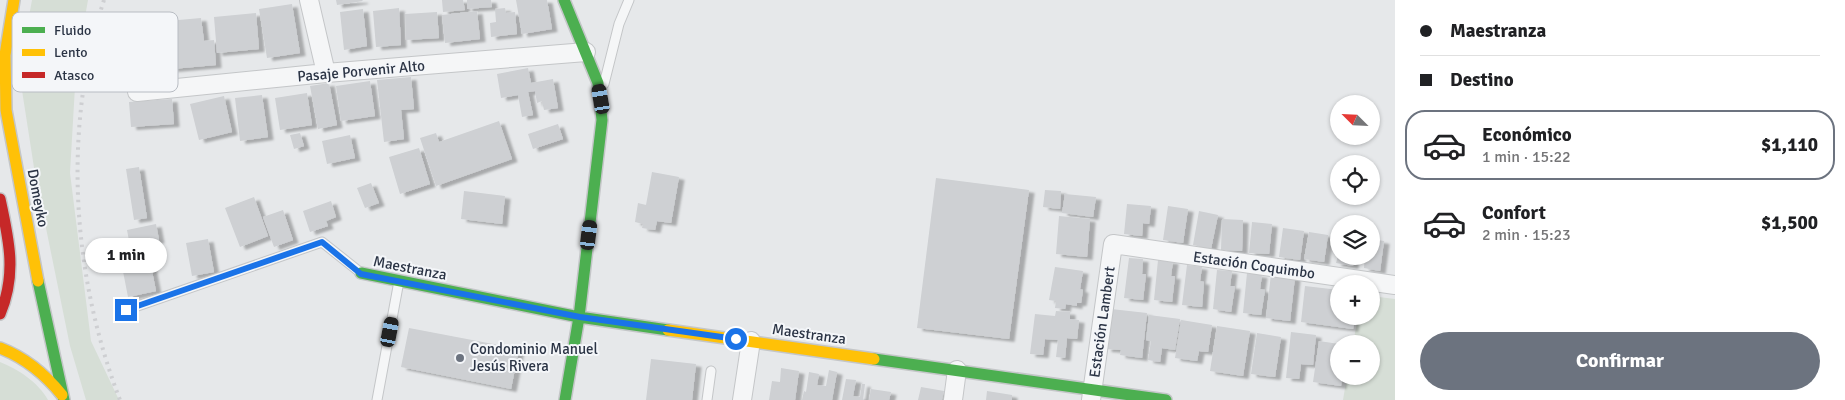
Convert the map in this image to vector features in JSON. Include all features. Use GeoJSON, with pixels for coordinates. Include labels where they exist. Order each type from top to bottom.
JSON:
{"type":"FeatureCollection","features":[{"type":"Feature","properties":{"kind":"main road","name":"Domeyko"},"geometry":{"type":"LineString","coordinates":[[14,0],[5,47],[4,89],[6,110],[45,317],[64,398]]}},
{"type":"Feature","properties":{"kind":"main road"},"geometry":{"type":"LineString","coordinates":[[564,0],[598,83],[602,120],[580,317],[565,400]]}},
{"type":"Feature","properties":{"kind":"main road"},"geometry":{"type":"LineString","coordinates":[[0,199],[10,247],[12,274],[11,288],[0,314]]}},
{"type":"Feature","properties":{"kind":"main road","name":"Maestranza"},"geometry":{"type":"LineString","coordinates":[[361,274],[580,317],[957,370],[1091,395],[1166,400]]}},
{"type":"Feature","properties":{"kind":"main road"},"geometry":{"type":"LineString","coordinates":[[0,348],[23,358],[38,368],[52,381],[64,398]]}},
{"type":"Feature","properties":{"kind":"street"},"geometry":{"type":"LineString","coordinates":[[309,0],[326,73]]}},
{"type":"Feature","properties":{"kind":"street","name":"Pasaje Porvenir Alto"},"geometry":{"type":"LineString","coordinates":[[178,88],[326,73],[586,52]]}},
{"type":"Feature","properties":{"kind":"street","name":"Estación Coquimbo"},"geometry":{"type":"LineString","coordinates":[[1113,244],[1395,286]]}},
{"type":"Feature","properties":{"kind":"street","name":"Estación Lambert"},"geometry":{"type":"LineString","coordinates":[[1091,395],[1113,244]]}},
{"type":"Feature","properties":{"kind":"street"},"geometry":{"type":"LineString","coordinates":[[742,400],[751,341]]}},
{"type":"Feature","properties":{"kind":"street"},"geometry":{"type":"LineString","coordinates":[[953,400],[957,370]]}},
{"type":"Feature","properties":{"kind":"lane"},"geometry":{"type":"LineString","coordinates":[[601,99],[619,24],[629,0]]}},
{"type":"Feature","properties":{"kind":"lane"},"geometry":{"type":"LineString","coordinates":[[126,310],[322,242],[361,274]]}},
{"type":"Feature","properties":{"kind":"lane"},"geometry":{"type":"LineString","coordinates":[[377,400],[399,281]]}},
{"type":"Feature","properties":{"kind":"lane"},"geometry":{"type":"LineString","coordinates":[[706,400],[711,371]]}},
{"type":"Feature","properties":{"kind":"shaded area"},"geometry":{"type":"Polygon","coordinates":[[[32,0],[88,0],[86,12],[30,12],[32,0]]]}},
{"type":"Feature","properties":{"kind":"shaded area"},"geometry":{"type":"Polygon","coordinates":[[[22,92],[75,92],[70,173],[91,341],[119,400],[86,400],[70,346],[35,174],[22,92]]]}},
{"type":"Feature","properties":{"kind":"shaded area"},"geometry":{"type":"Polygon","coordinates":[[[1380,297],[1395,299],[1395,400],[1343,400],[1346,385],[1380,385],[1380,335],[1355,335],[1356,325],[1380,325],[1380,297]]]}},
{"type":"Feature","properties":{"kind":"shaded area"},"geometry":{"type":"Polygon","coordinates":[[[0,362],[14,368],[27,377],[48,400],[0,400],[0,362]]]}},
{"type":"Feature","properties":{"kind":"building"},"geometry":{"type":"Polygon","coordinates":[[[336,0],[362,0],[363,1],[337,5],[336,0]]]}},
{"type":"Feature","properties":{"kind":"building"},"geometry":{"type":"Polygon","coordinates":[[[442,0],[463,0],[465,10],[443,12],[442,0]]]}},
{"type":"Feature","properties":{"kind":"building"},"geometry":{"type":"Polygon","coordinates":[[[467,0],[491,0],[492,7],[467,9],[467,0]]]}},
{"type":"Feature","properties":{"kind":"building"},"geometry":{"type":"Polygon","coordinates":[[[516,0],[547,0],[552,29],[522,34],[516,0]]]}},
{"type":"Feature","properties":{"kind":"building"},"geometry":{"type":"Polygon","coordinates":[[[292,4],[300,53],[267,58],[259,9],[292,4]]]}},
{"type":"Feature","properties":{"kind":"building"},"geometry":{"type":"Polygon","coordinates":[[[399,8],[401,45],[376,47],[373,11],[399,8]]]}},
{"type":"Feature","properties":{"kind":"building"},"geometry":{"type":"Polygon","coordinates":[[[505,8],[506,13],[515,12],[517,34],[491,37],[490,23],[496,22],[495,9],[505,8]]]}},
{"type":"Feature","properties":{"kind":"building"},"geometry":{"type":"Polygon","coordinates":[[[363,9],[367,46],[344,50],[340,12],[363,9]]]}},
{"type":"Feature","properties":{"kind":"building"},"geometry":{"type":"Polygon","coordinates":[[[477,11],[480,39],[445,43],[442,15],[477,11]]]}},
{"type":"Feature","properties":{"kind":"building"},"geometry":{"type":"Polygon","coordinates":[[[437,12],[439,38],[406,40],[405,14],[437,12]]]}},
{"type":"Feature","properties":{"kind":"building"},"geometry":{"type":"Polygon","coordinates":[[[256,13],[259,49],[217,53],[214,17],[256,13]]]}},
{"type":"Feature","properties":{"kind":"building"},"geometry":{"type":"Polygon","coordinates":[[[201,18],[204,41],[214,40],[216,65],[178,68],[178,20],[201,18]]]}},
{"type":"Feature","properties":{"kind":"building"},"geometry":{"type":"Polygon","coordinates":[[[528,68],[531,83],[553,79],[558,108],[544,110],[542,101],[537,103],[535,91],[528,92],[533,115],[522,117],[518,95],[501,98],[497,74],[528,68]]]}},
{"type":"Feature","properties":{"kind":"building"},"geometry":{"type":"Polygon","coordinates":[[[411,77],[414,109],[401,110],[404,139],[384,142],[377,80],[411,77]]]}},
{"type":"Feature","properties":{"kind":"building"},"geometry":{"type":"Polygon","coordinates":[[[370,81],[375,116],[341,121],[336,86],[370,81]]]}},
{"type":"Feature","properties":{"kind":"building"},"geometry":{"type":"Polygon","coordinates":[[[329,83],[337,125],[318,129],[310,86],[329,83]]]}},
{"type":"Feature","properties":{"kind":"building"},"geometry":{"type":"Polygon","coordinates":[[[307,93],[312,125],[280,130],[275,98],[307,93]]]}},
{"type":"Feature","properties":{"kind":"building"},"geometry":{"type":"Polygon","coordinates":[[[262,95],[268,137],[240,141],[235,98],[262,95]]]}},
{"type":"Feature","properties":{"kind":"building"},"geometry":{"type":"Polygon","coordinates":[[[224,96],[232,132],[199,140],[190,104],[224,96]]]}},
{"type":"Feature","properties":{"kind":"building"},"geometry":{"type":"Polygon","coordinates":[[[172,99],[174,124],[131,127],[129,102],[172,99]]]}},
{"type":"Feature","properties":{"kind":"building"},"geometry":{"type":"Polygon","coordinates":[[[499,121],[512,159],[436,186],[420,138],[436,133],[439,142],[499,121]]]}},
{"type":"Feature","properties":{"kind":"building"},"geometry":{"type":"Polygon","coordinates":[[[558,124],[563,139],[533,149],[528,134],[558,124]]]}},
{"type":"Feature","properties":{"kind":"building"},"geometry":{"type":"Polygon","coordinates":[[[300,133],[304,146],[294,149],[290,135],[300,133]]]}},
{"type":"Feature","properties":{"kind":"building"},"geometry":{"type":"Polygon","coordinates":[[[350,135],[355,158],[327,164],[322,141],[350,135]]]}},
{"type":"Feature","properties":{"kind":"building"},"geometry":{"type":"Polygon","coordinates":[[[419,148],[430,184],[400,194],[389,157],[419,148]]]}},
{"type":"Feature","properties":{"kind":"building"},"geometry":{"type":"Polygon","coordinates":[[[139,167],[147,218],[134,220],[126,169],[139,167]]]}},
{"type":"Feature","properties":{"kind":"building"},"geometry":{"type":"Polygon","coordinates":[[[652,172],[679,177],[671,223],[657,221],[655,230],[642,228],[643,224],[635,222],[638,203],[646,205],[652,172]]]}},
{"type":"Feature","properties":{"kind":"building"},"geometry":{"type":"Polygon","coordinates":[[[936,178],[1029,190],[1009,339],[917,328],[936,178]]]}},
{"type":"Feature","properties":{"kind":"building"},"geometry":{"type":"Polygon","coordinates":[[[371,183],[379,203],[365,208],[357,188],[371,183]]]}},
{"type":"Feature","properties":{"kind":"building"},"geometry":{"type":"Polygon","coordinates":[[[1045,190],[1061,191],[1060,209],[1043,207],[1045,190]]]}},
{"type":"Feature","properties":{"kind":"building"},"geometry":{"type":"Polygon","coordinates":[[[464,191],[505,196],[502,224],[461,219],[464,191]]]}},
{"type":"Feature","properties":{"kind":"building"},"geometry":{"type":"Polygon","coordinates":[[[1065,194],[1096,197],[1093,217],[1062,213],[1065,194]]]}},
{"type":"Feature","properties":{"kind":"building"},"geometry":{"type":"Polygon","coordinates":[[[254,197],[268,236],[240,247],[225,208],[254,197]]]}},
{"type":"Feature","properties":{"kind":"building"},"geometry":{"type":"Polygon","coordinates":[[[331,201],[336,217],[326,221],[328,226],[310,232],[303,211],[331,201]]]}},
{"type":"Feature","properties":{"kind":"building"},"geometry":{"type":"Polygon","coordinates":[[[1127,204],[1151,206],[1149,224],[1143,223],[1142,236],[1124,234],[1127,204]]]}},
{"type":"Feature","properties":{"kind":"building"},"geometry":{"type":"Polygon","coordinates":[[[1168,206],[1188,209],[1183,243],[1163,240],[1168,206]]]}},
{"type":"Feature","properties":{"kind":"building"},"geometry":{"type":"Polygon","coordinates":[[[283,210],[293,240],[274,247],[263,217],[283,210]]]}},
{"type":"Feature","properties":{"kind":"building"},"geometry":{"type":"Polygon","coordinates":[[[1199,211],[1218,215],[1211,249],[1193,245],[1199,211]]]}},
{"type":"Feature","properties":{"kind":"building"},"geometry":{"type":"Polygon","coordinates":[[[1059,216],[1090,219],[1087,257],[1056,254],[1059,216]]]}},
{"type":"Feature","properties":{"kind":"building"},"geometry":{"type":"Polygon","coordinates":[[[1222,219],[1243,220],[1242,251],[1221,250],[1222,219]]]}},
{"type":"Feature","properties":{"kind":"building"},"geometry":{"type":"Polygon","coordinates":[[[1252,222],[1272,224],[1269,254],[1249,253],[1252,222]]]}},
{"type":"Feature","properties":{"kind":"building"},"geometry":{"type":"Polygon","coordinates":[[[156,224],[159,240],[130,246],[127,230],[156,224]]]}},
{"type":"Feature","properties":{"kind":"building"},"geometry":{"type":"Polygon","coordinates":[[[1283,228],[1304,231],[1300,260],[1279,257],[1283,228]]]}},
{"type":"Feature","properties":{"kind":"building"},"geometry":{"type":"Polygon","coordinates":[[[1309,232],[1328,235],[1324,262],[1304,259],[1309,232]]]}},
{"type":"Feature","properties":{"kind":"building"},"geometry":{"type":"Polygon","coordinates":[[[208,239],[214,272],[192,276],[186,243],[208,239]]]}},
{"type":"Feature","properties":{"kind":"building"},"geometry":{"type":"Polygon","coordinates":[[[1380,240],[1384,241],[1380,271],[1364,268],[1364,265],[1380,265],[1380,240]]]}},
{"type":"Feature","properties":{"kind":"building"},"geometry":{"type":"Polygon","coordinates":[[[148,251],[156,291],[128,297],[120,256],[148,251]]]}},
{"type":"Feature","properties":{"kind":"building"},"geometry":{"type":"Polygon","coordinates":[[[1129,258],[1143,259],[1142,274],[1146,274],[1143,300],[1124,298],[1129,258]]]}},
{"type":"Feature","properties":{"kind":"building"},"geometry":{"type":"Polygon","coordinates":[[[1158,260],[1173,261],[1171,276],[1175,276],[1172,302],[1154,300],[1158,260]]]}},
{"type":"Feature","properties":{"kind":"building"},"geometry":{"type":"Polygon","coordinates":[[[1187,265],[1202,267],[1200,281],[1204,282],[1202,307],[1182,305],[1187,265]]]}},
{"type":"Feature","properties":{"kind":"building"},"geometry":{"type":"Polygon","coordinates":[[[1055,267],[1083,271],[1080,289],[1083,290],[1081,303],[1077,303],[1077,306],[1066,304],[1065,309],[1055,308],[1056,301],[1049,300],[1055,267]]]}},
{"type":"Feature","properties":{"kind":"building"},"geometry":{"type":"Polygon","coordinates":[[[1217,270],[1232,271],[1230,286],[1235,286],[1231,312],[1213,309],[1217,270]]]}},
{"type":"Feature","properties":{"kind":"building"},"geometry":{"type":"Polygon","coordinates":[[[1247,273],[1262,275],[1260,289],[1265,290],[1261,315],[1243,313],[1247,273]]]}},
{"type":"Feature","properties":{"kind":"building"},"geometry":{"type":"Polygon","coordinates":[[[1271,274],[1295,277],[1290,321],[1266,318],[1271,274]]]}},
{"type":"Feature","properties":{"kind":"building"},"geometry":{"type":"Polygon","coordinates":[[[1305,286],[1330,289],[1330,325],[1354,325],[1353,329],[1301,322],[1305,286]]]}},
{"type":"Feature","properties":{"kind":"building"},"geometry":{"type":"Polygon","coordinates":[[[1111,309],[1147,313],[1142,358],[1120,355],[1121,350],[1106,349],[1111,309]]]}},
{"type":"Feature","properties":{"kind":"building"},"geometry":{"type":"Polygon","coordinates":[[[1056,311],[1070,312],[1070,319],[1079,320],[1077,339],[1067,338],[1065,358],[1056,357],[1058,340],[1045,339],[1043,355],[1030,354],[1035,314],[1055,316],[1056,311]]]}},
{"type":"Feature","properties":{"kind":"building"},"geometry":{"type":"Polygon","coordinates":[[[1149,315],[1180,319],[1175,350],[1162,348],[1160,362],[1148,360],[1151,341],[1146,340],[1149,315]]]}},
{"type":"Feature","properties":{"kind":"building"},"geometry":{"type":"Polygon","coordinates":[[[1181,320],[1212,325],[1208,352],[1199,351],[1197,361],[1175,358],[1181,320]]]}},
{"type":"Feature","properties":{"kind":"building"},"geometry":{"type":"Polygon","coordinates":[[[1217,326],[1250,331],[1243,376],[1210,371],[1217,326]]]}},
{"type":"Feature","properties":{"kind":"building","name":"Condominio Manuel Jesús Rivera"},"geometry":{"type":"Polygon","coordinates":[[[409,328],[519,349],[511,389],[401,367],[409,328]]]}},
{"type":"Feature","properties":{"kind":"building"},"geometry":{"type":"Polygon","coordinates":[[[1291,332],[1316,335],[1313,365],[1301,364],[1299,379],[1286,378],[1291,332]]]}},
{"type":"Feature","properties":{"kind":"building"},"geometry":{"type":"Polygon","coordinates":[[[1257,333],[1281,337],[1275,377],[1251,374],[1257,333]]]}},
{"type":"Feature","properties":{"kind":"building"},"geometry":{"type":"Polygon","coordinates":[[[1319,341],[1330,343],[1330,384],[1313,382],[1319,341]]]}},
{"type":"Feature","properties":{"kind":"building"},"geometry":{"type":"Polygon","coordinates":[[[651,359],[696,364],[692,400],[646,400],[651,359]]]}},
{"type":"Feature","properties":{"kind":"building"},"geometry":{"type":"Polygon","coordinates":[[[781,368],[799,371],[795,400],[769,400],[772,381],[780,382],[781,368]]]}},
{"type":"Feature","properties":{"kind":"building"},"geometry":{"type":"Polygon","coordinates":[[[829,370],[837,372],[832,400],[802,400],[804,391],[806,392],[809,372],[819,374],[817,385],[826,386],[829,370]]]}},
{"type":"Feature","properties":{"kind":"building"},"geometry":{"type":"Polygon","coordinates":[[[846,379],[856,380],[853,396],[860,397],[862,384],[865,384],[863,400],[842,400],[846,379]]]}},
{"type":"Feature","properties":{"kind":"building"},"geometry":{"type":"Polygon","coordinates":[[[921,387],[944,391],[942,400],[918,400],[921,387]]]}},
{"type":"Feature","properties":{"kind":"building"},"geometry":{"type":"Polygon","coordinates":[[[871,389],[891,392],[889,400],[869,400],[871,389]]]}},
{"type":"Feature","properties":{"kind":"building"},"geometry":{"type":"Polygon","coordinates":[[[987,391],[1012,395],[1012,400],[986,400],[987,391]]]}},
{"type":"Feature","properties":{"kind":"railway"},"geometry":{"type":"LineString","coordinates":[[101,12],[104,0]]}},
{"type":"Feature","properties":{"kind":"railway"},"geometry":{"type":"LineString","coordinates":[[83,92],[78,150],[78,202],[83,253],[91,303],[104,352],[120,400]]}},
{"type":"Feature","properties":{"kind":"traffic: fast"},"geometry":{"type":"LineString","coordinates":[[564,0],[598,83],[602,120],[579,317],[565,400]]}},
{"type":"Feature","properties":{"kind":"traffic: fast"},"geometry":{"type":"LineString","coordinates":[[361,273],[579,317],[668,330]]}},
{"type":"Feature","properties":{"kind":"traffic: fast"},"geometry":{"type":"LineString","coordinates":[[38,281],[64,400]]}},
{"type":"Feature","properties":{"kind":"traffic: fast"},"geometry":{"type":"LineString","coordinates":[[874,359],[1166,400]]}},
{"type":"Feature","properties":{"kind":"traffic: slow"},"geometry":{"type":"LineString","coordinates":[[12,12],[14,0]]}},
{"type":"Feature","properties":{"kind":"traffic: slow"},"geometry":{"type":"LineString","coordinates":[[12,12],[5,55],[6,110],[38,281]]}},
{"type":"Feature","properties":{"kind":"traffic: slow"},"geometry":{"type":"LineString","coordinates":[[668,330],[874,359]]}},
{"type":"Feature","properties":{"kind":"traffic: slow"},"geometry":{"type":"LineString","coordinates":[[0,348],[34,367],[62,395]]}},
{"type":"Feature","properties":{"kind":"traffic: jam"},"geometry":{"type":"LineString","coordinates":[[0,199],[10,257],[8,285],[0,314]]}},
{"type":"Feature","properties":{"kind":"place","name":"Condominio Manuel Jesús Rivera"},"geometry":{"type":"Point","coordinates":[460,358]}},
{"type":"Feature","properties":{"kind":"route"},"geometry":{"type":"LineString","coordinates":[[126,310],[322,242],[361,274],[580,317],[736,339]]}}]}
